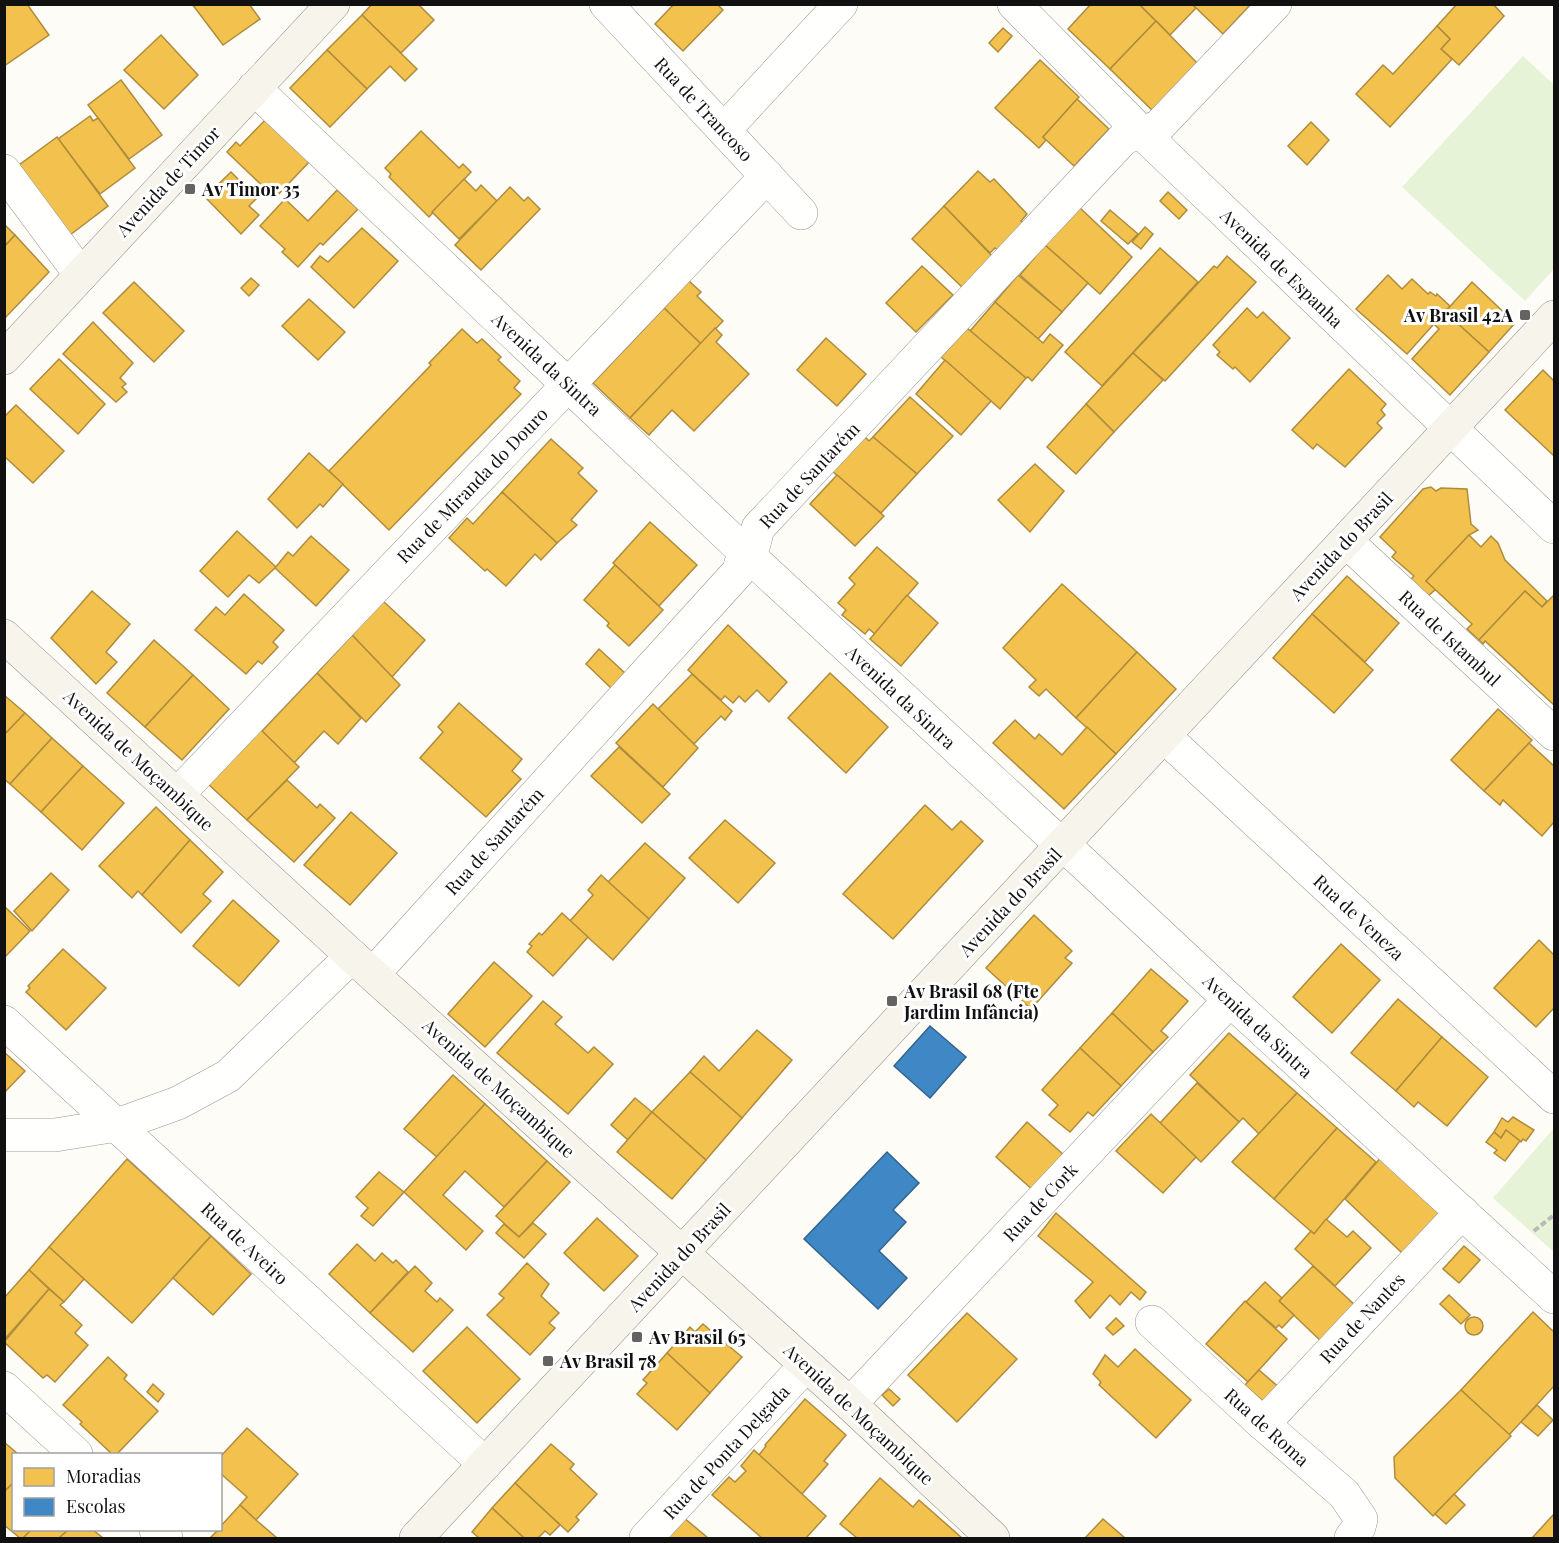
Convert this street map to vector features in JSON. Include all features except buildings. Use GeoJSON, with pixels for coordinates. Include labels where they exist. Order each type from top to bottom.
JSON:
{"type":"FeatureCollection","features":[{"type":"Feature","properties":{"kind":"street","name":"Avenida de Timor"},"geometry":{"type":"LineString","coordinates":[[4,358],[333,4]]}},
{"type":"Feature","properties":{"kind":"street","name":"Rua de Trancoso"},"geometry":{"type":"LineString","coordinates":[[606,4],[801,213]]}},
{"type":"Feature","properties":{"kind":"street"},"geometry":{"type":"LineString","coordinates":[[724,130],[841,4]]}},
{"type":"Feature","properties":{"kind":"street","name":"Avenida de Espanha"},"geometry":{"type":"LineString","coordinates":[[1014,4],[1142,133],[1554,527]]}},
{"type":"Feature","properties":{"kind":"street","name":"Rua de Santarém"},"geometry":{"type":"LineString","coordinates":[[4,1135],[55,1135],[117,1125],[178,1103],[228,1076],[363,965],[739,571],[741,563],[754,544],[758,528],[1123,139],[1131,134],[1151,131],[1164,122],[1275,4]]}},
{"type":"Feature","properties":{"kind":"street","name":"Avenida da Sintra"},"geometry":{"type":"LineString","coordinates":[[254,88],[747,554],[1554,1297]]}},
{"type":"Feature","properties":{"kind":"street"},"geometry":{"type":"LineString","coordinates":[[4,171],[81,275]]}},
{"type":"Feature","properties":{"kind":"street","name":"Rua de Miranda do Douro"},"geometry":{"type":"LineString","coordinates":[[177,795],[767,176]]}},
{"type":"Feature","properties":{"kind":"street","name":"Avenida do Brasil"},"geometry":{"type":"LineString","coordinates":[[416,1539],[1554,317]]}},
{"type":"Feature","properties":{"kind":"street","name":"Rua de Istambul"},"geometry":{"type":"LineString","coordinates":[[1346,541],[1554,734]]}},
{"type":"Feature","properties":{"kind":"street","name":"Avenida de Moçambique"},"geometry":{"type":"LineString","coordinates":[[4,636],[363,965],[850,1404],[989,1537]]}},
{"type":"Feature","properties":{"kind":"street","name":"Rua de Veneza"},"geometry":{"type":"LineString","coordinates":[[1164,736],[1554,1097]]}},
{"type":"Feature","properties":{"kind":"street","name":"Rua de Cork"},"geometry":{"type":"LineString","coordinates":[[850,1404],[1230,1000]]}},
{"type":"Feature","properties":{"kind":"street","name":"Rua de Aveiro"},"geometry":{"type":"LineString","coordinates":[[4,1022],[485,1464]]}},
{"type":"Feature","properties":{"kind":"street","name":"Rua de Nantes"},"geometry":{"type":"LineString","coordinates":[[1263,1424],[1462,1212]]}},
{"type":"Feature","properties":{"kind":"street","name":"Rua de Roma"},"geometry":{"type":"LineString","coordinates":[[1152,1322],[1263,1424],[1344,1494],[1361,1519],[1351,1539]]}},
{"type":"Feature","properties":{"kind":"street","name":"Rua de Ponta Delgada"},"geometry":{"type":"LineString","coordinates":[[645,1539],[806,1365]]}},
{"type":"Feature","properties":{"kind":"street"},"geometry":{"type":"LineString","coordinates":[[4,1388],[74,1453]]}},
{"type":"Feature","properties":{"kind":"green space"},"geometry":{"type":"Polygon","coordinates":[[[1523,56],[1554,85],[1554,269],[1525,301],[1402,187],[1523,56]]]}},
{"type":"Feature","properties":{"kind":"green space"},"geometry":{"type":"Polygon","coordinates":[[[1554,1128],[1554,1252],[1493,1198],[1554,1128]]]}},
{"type":"Feature","properties":{"kind":"place","name":"Av Timor 35"},"geometry":{"type":"Point","coordinates":[190,189]}},
{"type":"Feature","properties":{"kind":"place","name":"Av Brasil 42A"},"geometry":{"type":"Point","coordinates":[1525,315]}},
{"type":"Feature","properties":{"kind":"place","name":"Av Brasil 68 (Fte Jardim Infância)"},"geometry":{"type":"Point","coordinates":[892,1001]}},
{"type":"Feature","properties":{"kind":"place","name":"Av Brasil 65"},"geometry":{"type":"Point","coordinates":[637,1337]}},
{"type":"Feature","properties":{"kind":"place","name":"Av Brasil 78"},"geometry":{"type":"Point","coordinates":[548,1361]}}]}
